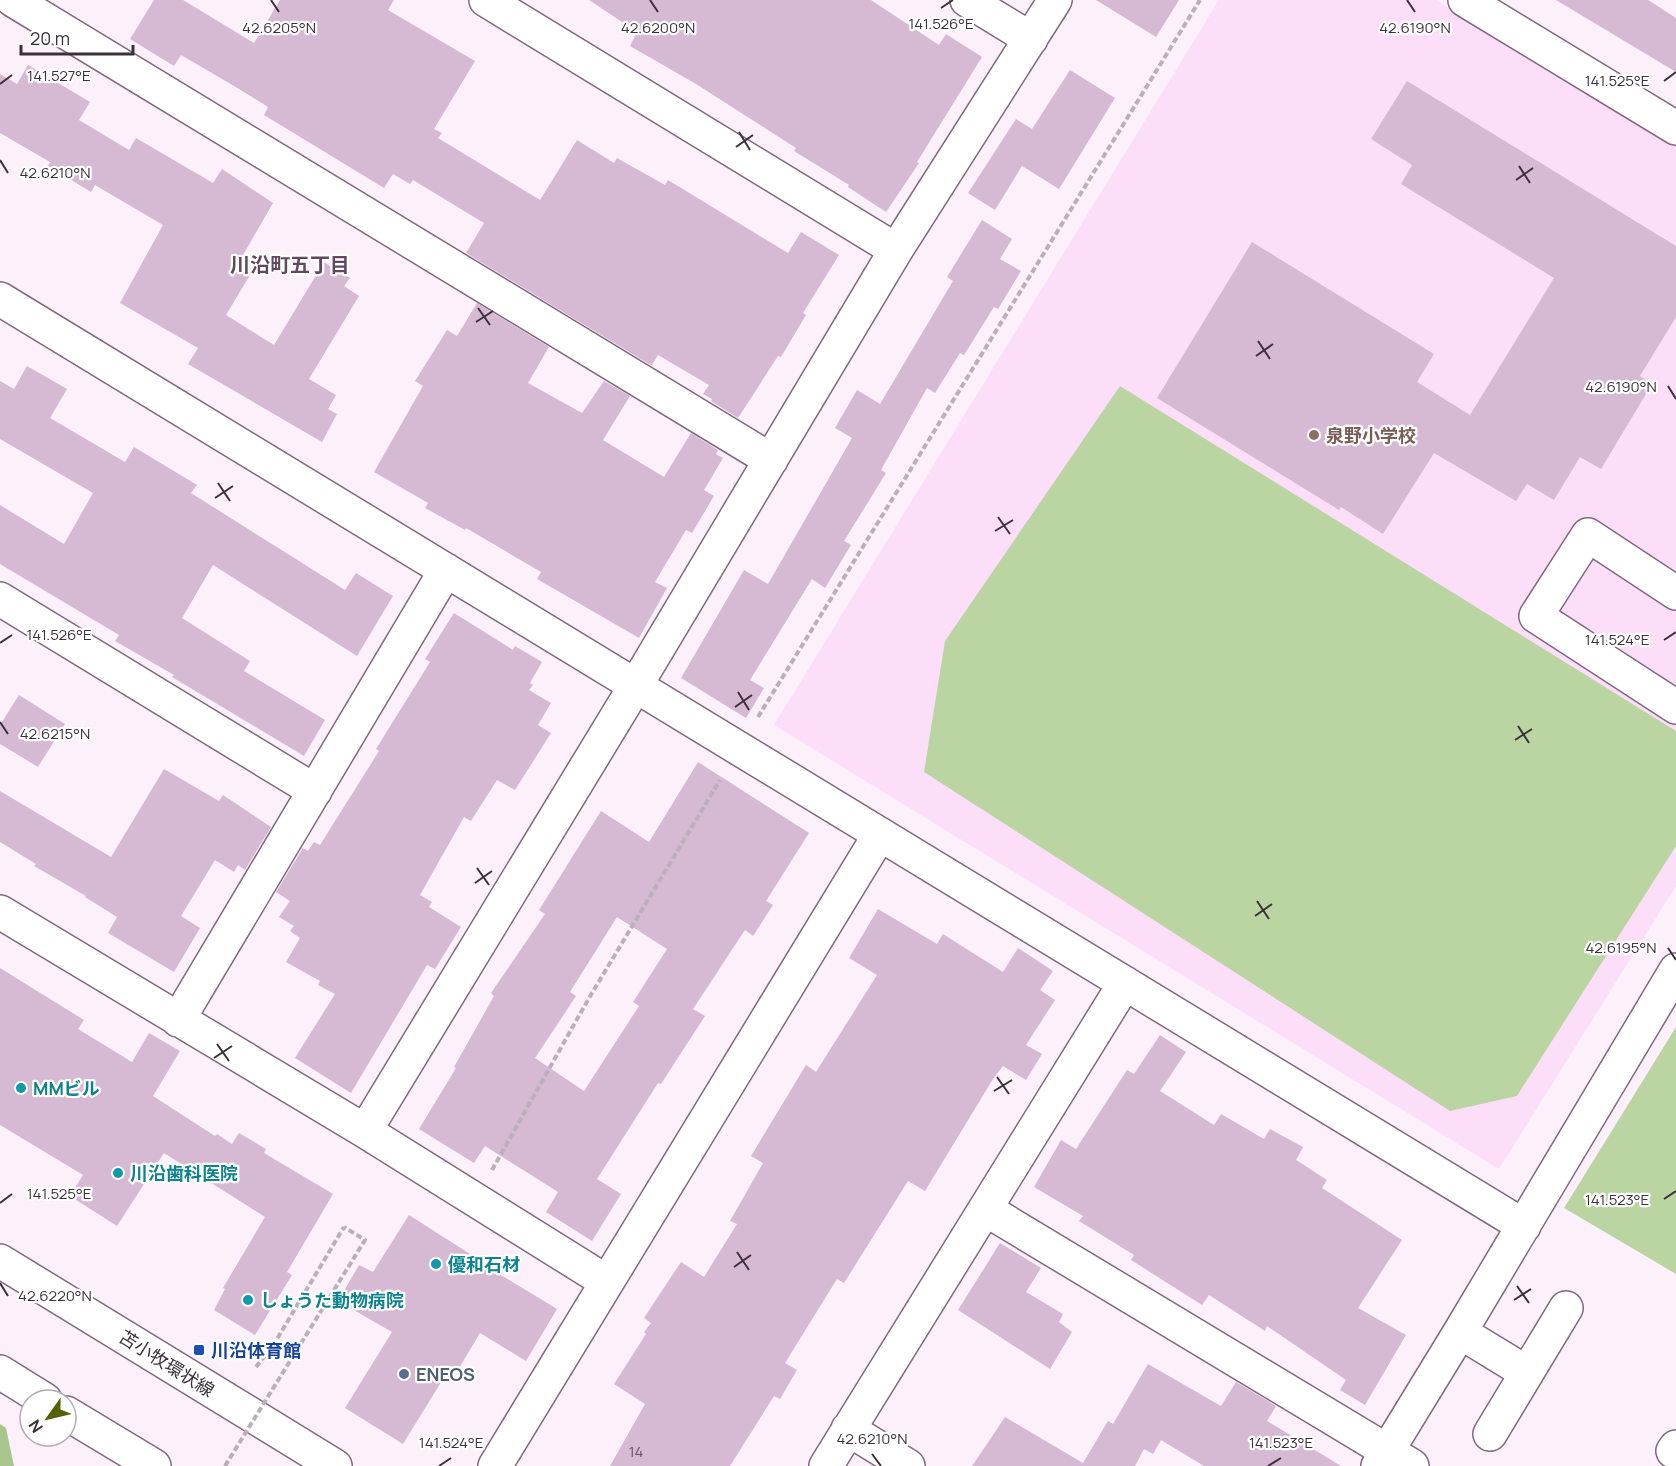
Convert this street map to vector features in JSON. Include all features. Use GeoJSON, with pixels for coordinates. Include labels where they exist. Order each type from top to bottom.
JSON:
{"type":"FeatureCollection","features":[{"type":"Feature","properties":{"kind":"street"},"geometry":{"type":"LineString","coordinates":[[13,0],[771,460]]}},
{"type":"Feature","properties":{"kind":"street"},"geometry":{"type":"LineString","coordinates":[[486,0],[896,250]]}},
{"type":"Feature","properties":{"kind":"street"},"geometry":{"type":"LineString","coordinates":[[967,0],[1031,39]]}},
{"type":"Feature","properties":{"kind":"street"},"geometry":{"type":"LineString","coordinates":[[365,1131],[896,250],[1054,0]]}},
{"type":"Feature","properties":{"kind":"street"},"geometry":{"type":"LineString","coordinates":[[1465,0],[1676,128]]}},
{"type":"Feature","properties":{"kind":"street"},"geometry":{"type":"LineString","coordinates":[[0,298],[1524,1226]]}},
{"type":"Feature","properties":{"kind":"street"},"geometry":{"type":"LineString","coordinates":[[1676,592],[1588,536],[1536,616],[1676,707]]}},
{"type":"Feature","properties":{"kind":"street"},"geometry":{"type":"LineString","coordinates":[[178,1020],[446,570]]}},
{"type":"Feature","properties":{"kind":"street"},"geometry":{"type":"LineString","coordinates":[[0,599],[315,791]]}},
{"type":"Feature","properties":{"kind":"street"},"geometry":{"type":"LineString","coordinates":[[495,1466],[880,834]]}},
{"type":"Feature","properties":{"kind":"street"},"geometry":{"type":"LineString","coordinates":[[0,912],[365,1131],[607,1281]]}},
{"type":"Feature","properties":{"kind":"street"},"geometry":{"type":"LineString","coordinates":[[985,1209],[1392,1461],[1460,1332],[1676,970]]}},
{"type":"Feature","properties":{"kind":"street"},"geometry":{"type":"LineString","coordinates":[[826,1466],[1125,983]]}},
{"type":"Feature","properties":{"kind":"street","name":"苫小牧環状線"},"geometry":{"type":"LineString","coordinates":[[0,1261],[335,1466]]}},
{"type":"Feature","properties":{"kind":"street"},"geometry":{"type":"LineString","coordinates":[[1490,1434],[1566,1308]]}},
{"type":"Feature","properties":{"kind":"street"},"geometry":{"type":"LineString","coordinates":[[1460,1332],[1527,1373]]}},
{"type":"Feature","properties":{"kind":"street"},"geometry":{"type":"LineString","coordinates":[[0,1372],[26,1388]]}},
{"type":"Feature","properties":{"kind":"street"},"geometry":{"type":"LineString","coordinates":[[78,1420],[154,1466]]}},
{"type":"Feature","properties":{"kind":"street"},"geometry":{"type":"LineString","coordinates":[[848,1429],[908,1466]]}},
{"type":"Feature","properties":{"kind":"street"},"geometry":{"type":"LineString","coordinates":[[1676,1447],[1673,1451],[1676,1452]]}},
{"type":"Feature","properties":{"kind":"path"},"geometry":{"type":"LineString","coordinates":[[476,1199],[589,998],[739,748],[1200,0]]}},
{"type":"Feature","properties":{"kind":"path"},"geometry":{"type":"LineString","coordinates":[[225,1466],[365,1240],[344,1227],[274,1344],[256,1367]]}},
{"type":"Feature","properties":{"kind":"shaded area","name":"泉野小学校"},"geometry":{"type":"Polygon","coordinates":[[[1219,0],[1436,0],[1676,145],[1676,886],[1499,1169],[774,725],[1219,0]]]}},
{"type":"Feature","properties":{"kind":"green space"},"geometry":{"type":"Polygon","coordinates":[[[1120,386],[1676,731],[1676,846],[1517,1096],[1450,1111],[924,772],[945,641],[1120,386]]]}},
{"type":"Feature","properties":{"kind":"green space"},"geometry":{"type":"Polygon","coordinates":[[[1676,1027],[1676,1274],[1564,1208],[1676,1027]]]}},
{"type":"Feature","properties":{"kind":"green space"},"geometry":{"type":"Polygon","coordinates":[[[0,1424],[6,1428],[14,1466],[0,1466],[0,1424]]]}},
{"type":"Feature","properties":{"kind":"building"},"geometry":{"type":"Polygon","coordinates":[[[154,0],[183,0],[254,43],[280,0],[394,0],[388,10],[475,61],[434,129],[442,133],[438,138],[540,200],[577,140],[614,163],[617,158],[665,185],[668,180],[788,253],[801,232],[839,255],[803,313],[806,315],[781,357],[778,356],[738,418],[703,394],[709,385],[658,355],[652,365],[649,364],[466,253],[484,223],[413,180],[410,184],[393,174],[384,188],[264,115],[268,107],[234,86],[181,55],[174,66],[130,39],[154,0]]]}},
{"type":"Feature","properties":{"kind":"building"},"geometry":{"type":"Polygon","coordinates":[[[589,0],[871,0],[939,45],[946,34],[982,57],[917,162],[919,163],[886,212],[848,187],[849,185],[794,151],[796,148],[696,84],[630,46],[637,32],[589,0]]]}},
{"type":"Feature","properties":{"kind":"building"},"geometry":{"type":"Polygon","coordinates":[[[1096,0],[1179,0],[1156,37],[1096,0]]]}},
{"type":"Feature","properties":{"kind":"building"},"geometry":{"type":"Polygon","coordinates":[[[1556,0],[1648,0],[1676,18],[1676,72],[1556,0]]]}},
{"type":"Feature","properties":{"kind":"building"},"geometry":{"type":"Polygon","coordinates":[[[28,65],[90,102],[79,120],[129,150],[136,138],[213,183],[222,169],[273,203],[239,262],[253,270],[226,315],[274,345],[324,262],[350,278],[344,286],[359,296],[309,379],[336,395],[328,409],[337,414],[322,442],[188,364],[198,348],[120,303],[163,225],[95,185],[91,192],[48,166],[50,162],[0,133],[0,74],[17,84],[28,65]]]}},
{"type":"Feature","properties":{"kind":"building"},"geometry":{"type":"Polygon","coordinates":[[[1070,70],[1115,98],[1059,189],[1022,166],[995,210],[968,193],[1016,119],[1032,129],[1070,70]]]}},
{"type":"Feature","properties":{"kind":"building"},"geometry":{"type":"Polygon","coordinates":[[[1407,81],[1676,246],[1676,317],[1640,376],[1652,384],[1601,469],[1580,457],[1554,500],[1527,484],[1516,501],[1434,453],[1383,534],[1341,507],[1339,510],[1157,398],[1252,242],[1434,354],[1417,382],[1470,415],[1554,278],[1401,184],[1412,165],[1371,139],[1407,81]]]}},
{"type":"Feature","properties":{"kind":"building"},"geometry":{"type":"Polygon","coordinates":[[[982,220],[1012,239],[1000,259],[1021,271],[998,309],[994,307],[964,355],[960,353],[935,393],[927,388],[881,470],[886,473],[844,541],[851,545],[825,588],[812,579],[750,680],[764,688],[746,718],[681,678],[744,570],[768,584],[852,438],[835,428],[857,390],[880,404],[953,281],[947,277],[982,220]]]}},
{"type":"Feature","properties":{"kind":"building"},"geometry":{"type":"Polygon","coordinates":[[[477,303],[549,347],[528,383],[582,413],[604,381],[630,396],[603,440],[664,477],[691,433],[718,450],[716,454],[723,458],[704,490],[714,496],[692,533],[686,530],[655,582],[667,588],[639,638],[537,579],[541,572],[466,528],[465,530],[425,508],[428,503],[374,472],[423,386],[415,381],[447,330],[457,336],[477,303]]]}},
{"type":"Feature","properties":{"kind":"building"},"geometry":{"type":"Polygon","coordinates":[[[27,366],[67,389],[50,418],[125,462],[134,447],[197,485],[191,493],[345,590],[356,573],[393,596],[357,656],[213,565],[182,618],[250,661],[244,671],[325,720],[304,756],[115,641],[119,635],[0,564],[0,505],[64,544],[93,493],[0,439],[0,381],[14,389],[27,366]]]}},
{"type":"Feature","properties":{"kind":"building"},"geometry":{"type":"Polygon","coordinates":[[[454,613],[513,650],[515,646],[542,662],[530,683],[533,685],[529,690],[551,703],[538,725],[551,733],[515,790],[497,780],[471,821],[464,817],[420,895],[432,902],[429,907],[461,927],[435,969],[427,965],[351,1093],[295,1058],[335,994],[318,985],[320,981],[286,962],[300,938],[290,931],[294,926],[279,917],[290,901],[276,892],[303,848],[308,851],[314,842],[320,845],[379,751],[376,749],[430,662],[425,659],[454,613]]]}},
{"type":"Feature","properties":{"kind":"building"},"geometry":{"type":"Polygon","coordinates":[[[19,695],[65,724],[38,767],[0,744],[0,725],[19,695]]]}},
{"type":"Feature","properties":{"kind":"building"},"geometry":{"type":"Polygon","coordinates":[[[698,762],[809,833],[766,901],[773,905],[753,936],[745,930],[693,1009],[705,1016],[661,1084],[658,1083],[597,1179],[621,1194],[592,1241],[546,1212],[558,1192],[485,1146],[474,1163],[419,1129],[456,1068],[454,1067],[494,996],[491,993],[545,914],[539,910],[601,811],[649,842],[698,762]],[[617,917],[570,992],[576,996],[535,1058],[584,1091],[639,1006],[633,1002],[667,949],[617,917]]]}},
{"type":"Feature","properties":{"kind":"building"},"geometry":{"type":"Polygon","coordinates":[[[164,769],[219,801],[223,795],[271,827],[245,870],[238,865],[234,872],[215,860],[181,916],[200,928],[174,972],[108,933],[117,917],[34,866],[36,864],[0,842],[0,791],[111,857],[164,769]]]}},
{"type":"Feature","properties":{"kind":"building"},"geometry":{"type":"Polygon","coordinates":[[[878,909],[937,944],[943,934],[1003,972],[1018,948],[1053,971],[1040,990],[1055,1000],[1026,1045],[1042,1054],[1026,1080],[1003,1066],[925,1191],[908,1181],[844,1283],[837,1279],[785,1363],[797,1370],[780,1399],[774,1396],[730,1466],[610,1466],[645,1404],[614,1384],[651,1323],[644,1318],[681,1262],[704,1277],[737,1224],[730,1221],[763,1163],[751,1156],[806,1065],[816,1072],[877,975],[849,958],[878,909]]]}},
{"type":"Feature","properties":{"kind":"building"},"geometry":{"type":"Polygon","coordinates":[[[0,968],[84,1020],[78,1029],[132,1062],[149,1033],[180,1051],[153,1096],[215,1136],[217,1134],[232,1144],[239,1133],[266,1149],[264,1153],[333,1194],[287,1272],[292,1275],[255,1335],[214,1310],[225,1289],[223,1288],[265,1217],[164,1153],[117,1226],[70,1196],[83,1175],[0,1125],[0,968]]]}},
{"type":"Feature","properties":{"kind":"building"},"geometry":{"type":"Polygon","coordinates":[[[1160,1035],[1186,1052],[1160,1091],[1214,1125],[1221,1114],[1264,1139],[1270,1129],[1303,1147],[1296,1160],[1327,1180],[1322,1188],[1402,1240],[1358,1308],[1406,1335],[1365,1405],[1340,1390],[1346,1380],[1267,1326],[1265,1331],[1209,1295],[1202,1305],[1131,1260],[1134,1255],[1079,1221],[1083,1216],[1034,1187],[1061,1140],[1076,1149],[1127,1070],[1134,1074],[1160,1035]]]}},
{"type":"Feature","properties":{"kind":"building"},"geometry":{"type":"Polygon","coordinates":[[[409,1215],[557,1309],[526,1361],[480,1333],[458,1370],[451,1366],[403,1444],[345,1408],[392,1332],[338,1301],[359,1265],[373,1272],[409,1215]]]}},
{"type":"Feature","properties":{"kind":"building"},"geometry":{"type":"Polygon","coordinates":[[[1000,1243],[1041,1268],[1026,1292],[1063,1314],[1059,1322],[1072,1332],[1050,1369],[958,1310],[1000,1243]]]}},
{"type":"Feature","properties":{"kind":"building"},"geometry":{"type":"Polygon","coordinates":[[[1148,1364],[1221,1406],[1236,1382],[1276,1406],[1267,1421],[1341,1466],[1204,1466],[1161,1440],[1153,1454],[1144,1449],[1135,1466],[972,1466],[1005,1417],[1083,1463],[1108,1421],[1113,1424],[1148,1364]]]}},
{"type":"Feature","properties":{"kind":"place","name":"泉野小学校"},"geometry":{"type":"Point","coordinates":[1314,435]}},
{"type":"Feature","properties":{"kind":"place","name":"MMビル"},"geometry":{"type":"Point","coordinates":[21,1088]}},
{"type":"Feature","properties":{"kind":"place","name":"川沿歯科医院"},"geometry":{"type":"Point","coordinates":[118,1173]}},
{"type":"Feature","properties":{"kind":"place","name":"優和石材"},"geometry":{"type":"Point","coordinates":[436,1264]}},
{"type":"Feature","properties":{"kind":"place","name":"しょうた動物病院"},"geometry":{"type":"Point","coordinates":[248,1300]}},
{"type":"Feature","properties":{"kind":"place","name":"川沿体育館"},"geometry":{"type":"Point","coordinates":[199,1350]}},
{"type":"Feature","properties":{"kind":"place","name":"ENEOS"},"geometry":{"type":"Point","coordinates":[404,1374]}},
{"type":"Feature","properties":{"kind":"district","name":"川沿町五丁目"},"geometry":{"type":"Point","coordinates":[290,264]}}]}
